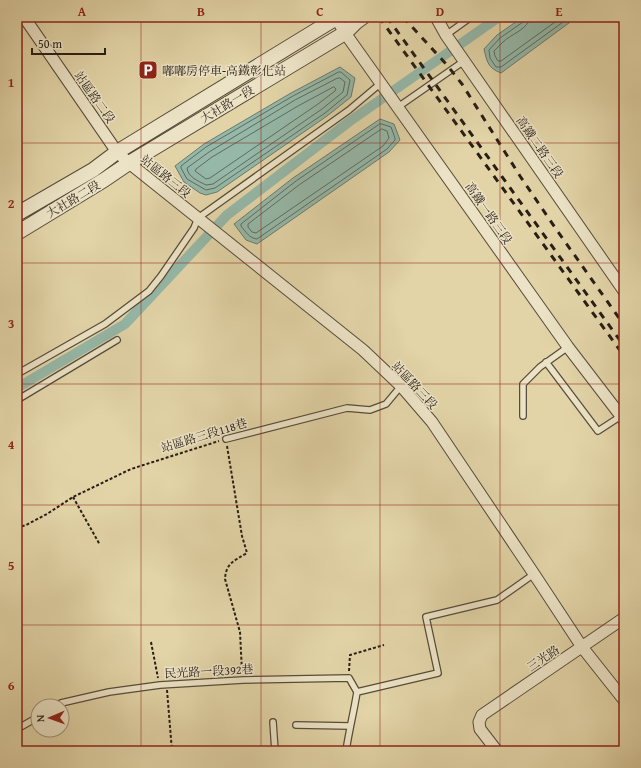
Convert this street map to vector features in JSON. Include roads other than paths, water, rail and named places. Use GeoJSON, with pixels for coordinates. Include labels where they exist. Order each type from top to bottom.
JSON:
{"type":"FeatureCollection","features":[{"type":"Feature","properties":{"kind":"street","name":"站區路二段"},"geometry":{"type":"LineString","coordinates":[[24,17],[117,152]]}},
{"type":"Feature","properties":{"kind":"street","name":"大社路一段"},"geometry":{"type":"LineString","coordinates":[[129,163],[345,33],[363,17]]}},
{"type":"Feature","properties":{"kind":"street","name":"高鐵二路三段"},"geometry":{"type":"LineString","coordinates":[[436,17],[446,35],[624,291]]}},
{"type":"Feature","properties":{"kind":"street","name":"大社路一段"},"geometry":{"type":"LineString","coordinates":[[117,152],[337,18]]}},
{"type":"Feature","properties":{"kind":"street","name":"高鐵一路三段"},"geometry":{"type":"LineString","coordinates":[[337,18],[345,33],[568,347],[622,418]]}},
{"type":"Feature","properties":{"kind":"street","name":"站區路三段"},"geometry":{"type":"LineString","coordinates":[[117,152],[363,350],[401,386],[432,422],[582,647],[624,700]]}},
{"type":"Feature","properties":{"kind":"street","name":"大社路二段"},"geometry":{"type":"LineString","coordinates":[[17,214],[93,170],[117,152]]}},
{"type":"Feature","properties":{"kind":"street","name":"大社路二段"},"geometry":{"type":"LineString","coordinates":[[17,233],[129,163]]}},
{"type":"Feature","properties":{"kind":"street","name":"三光路"},"geometry":{"type":"LineString","coordinates":[[497,751],[480,729],[479,722],[482,715],[624,618]]}},
{"type":"Feature","properties":{"kind":"lane"},"geometry":{"type":"LineString","coordinates":[[446,35],[471,17]]}},
{"type":"Feature","properties":{"kind":"lane"},"geometry":{"type":"LineString","coordinates":[[398,107],[464,61]]}},
{"type":"Feature","properties":{"kind":"lane"},"geometry":{"type":"LineString","coordinates":[[17,374],[105,324],[149,291],[194,228],[198,218],[349,110],[381,83]]}},
{"type":"Feature","properties":{"kind":"lane"},"geometry":{"type":"LineString","coordinates":[[17,400],[117,340]]}},
{"type":"Feature","properties":{"kind":"lane"},"geometry":{"type":"LineString","coordinates":[[523,416],[523,384],[540,366],[568,347]]}},
{"type":"Feature","properties":{"kind":"lane"},"geometry":{"type":"LineString","coordinates":[[546,362],[598,431],[622,418]]}},
{"type":"Feature","properties":{"kind":"lane","name":"站區路三段118巷"},"geometry":{"type":"LineString","coordinates":[[226,439],[347,408],[370,410],[386,404],[401,386]]}},
{"type":"Feature","properties":{"kind":"lane"},"geometry":{"type":"LineString","coordinates":[[346,751],[357,692],[438,673],[426,617],[497,600],[534,574]]}},
{"type":"Feature","properties":{"kind":"lane","name":"民光路一段392巷"},"geometry":{"type":"LineString","coordinates":[[70,701],[109,692],[167,684],[243,680],[349,678],[357,692]]}},
{"type":"Feature","properties":{"kind":"lane"},"geometry":{"type":"LineString","coordinates":[[17,729],[30,722]]}},
{"type":"Feature","properties":{"kind":"lane"},"geometry":{"type":"LineString","coordinates":[[273,722],[275,751]]}},
{"type":"Feature","properties":{"kind":"lane"},"geometry":{"type":"LineString","coordinates":[[296,725],[350,726]]}},
{"type":"Feature","properties":{"kind":"water"},"geometry":{"type":"Polygon","coordinates":[[[523,17],[577,17],[501,73],[491,67],[486,58],[484,49],[497,35],[523,17]]]}},
{"type":"Feature","properties":{"kind":"water"},"geometry":{"type":"Polygon","coordinates":[[[340,67],[355,78],[351,97],[327,116],[217,192],[206,195],[200,193],[184,182],[175,166],[204,144],[291,93],[340,67]]]}},
{"type":"Feature","properties":{"kind":"water"},"geometry":{"type":"Polygon","coordinates":[[[380,119],[394,124],[400,140],[389,152],[257,244],[246,240],[234,224],[293,178],[380,119]]]}},
{"type":"Feature","properties":{"kind":"waterway"},"geometry":{"type":"LineString","coordinates":[[17,388],[125,324],[227,215],[350,121],[499,17]]}},
{"type":"Feature","properties":{"kind":"railway"},"geometry":{"type":"LineString","coordinates":[[379,17],[624,356]]}},
{"type":"Feature","properties":{"kind":"railway"},"geometry":{"type":"LineString","coordinates":[[387,17],[624,346]]}},
{"type":"Feature","properties":{"kind":"railway"},"geometry":{"type":"LineString","coordinates":[[403,17],[447,65],[462,84],[520,176],[624,325]]}},
{"type":"Feature","properties":{"kind":"place","name":"嘟嘟房停車-高鐵彰化站"},"geometry":{"type":"Point","coordinates":[148,70]}}]}
